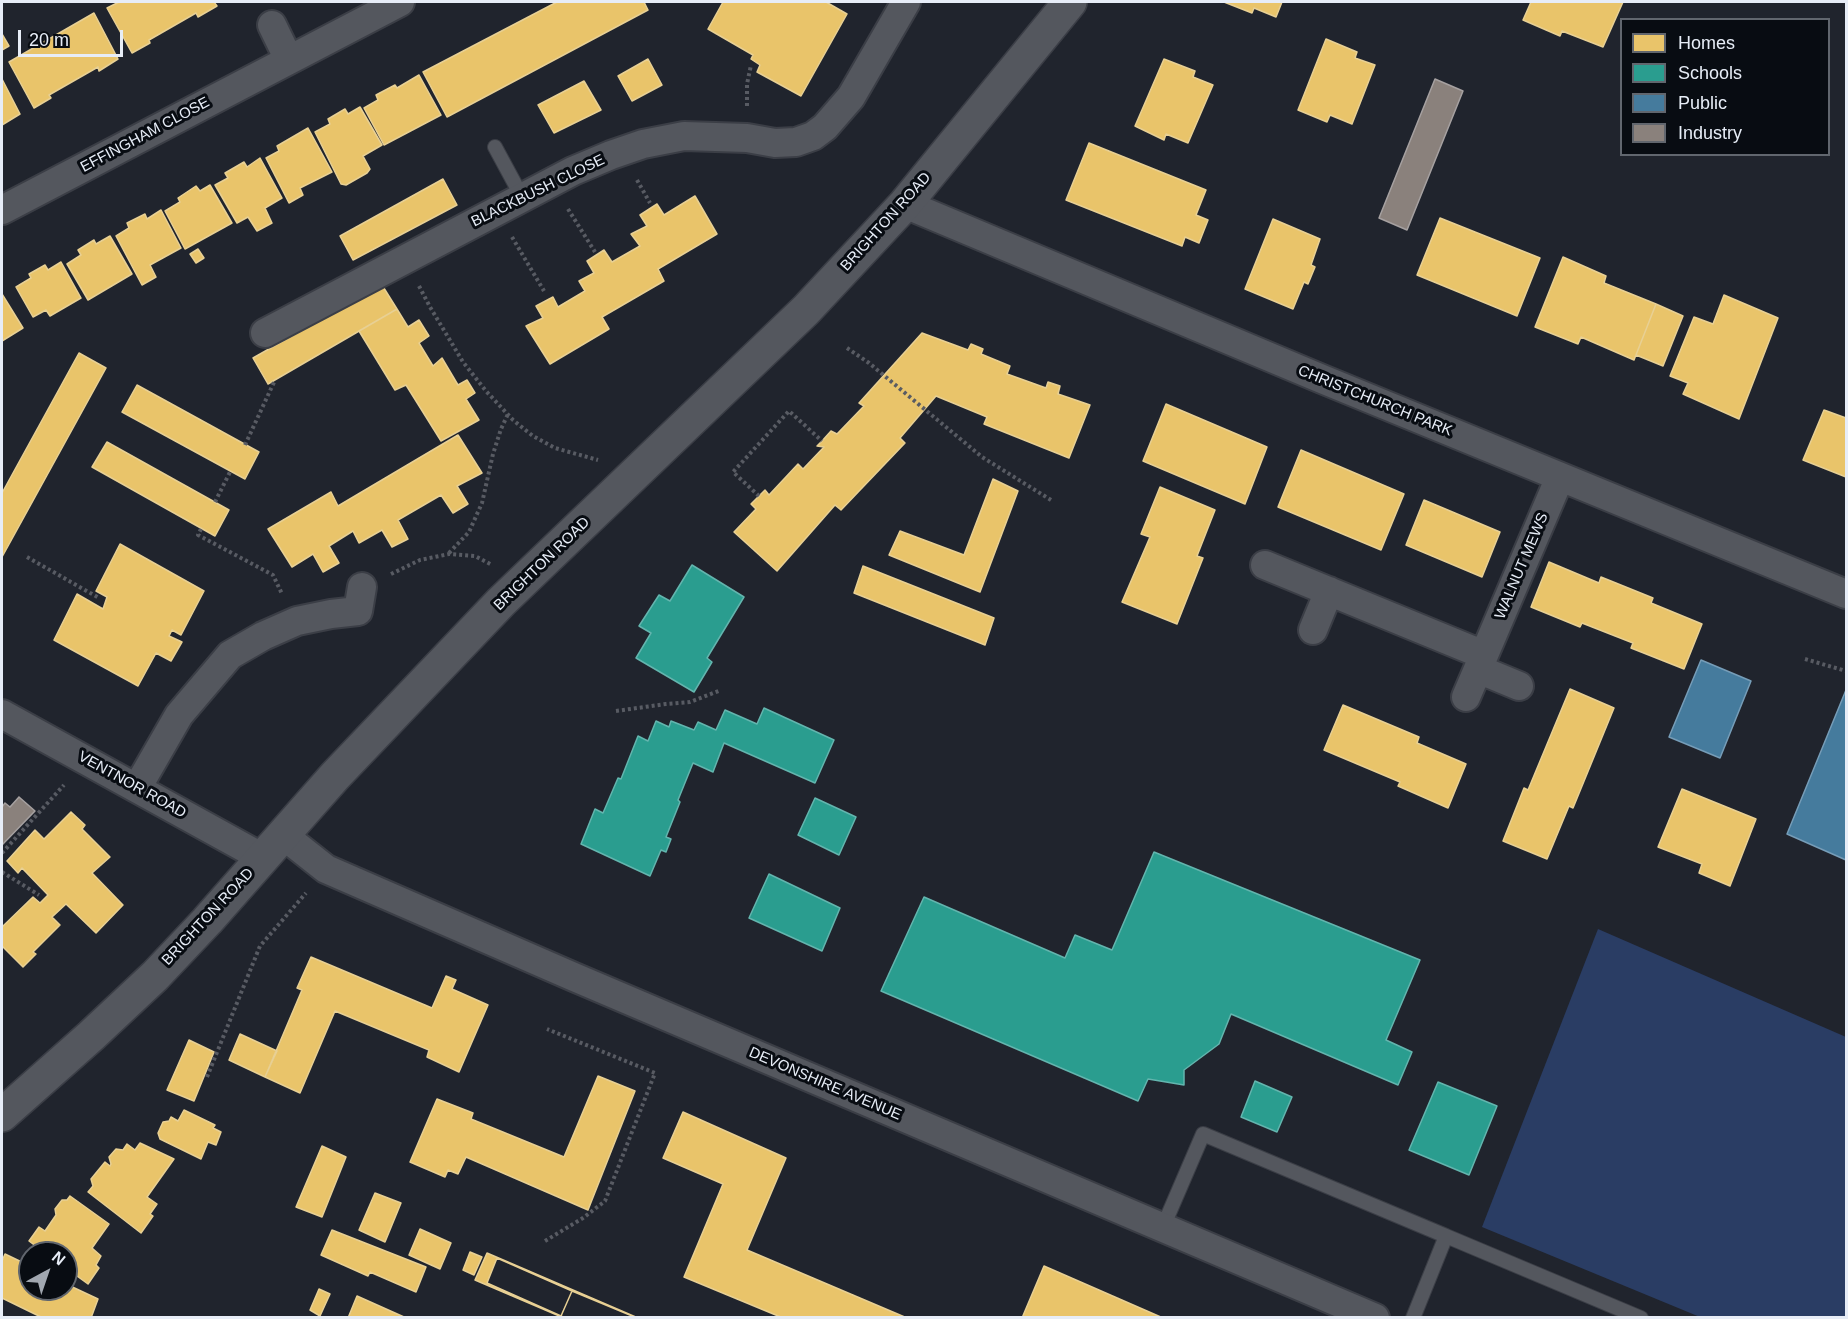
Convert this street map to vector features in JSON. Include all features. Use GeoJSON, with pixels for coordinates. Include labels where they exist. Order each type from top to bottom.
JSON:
{"type":"FeatureCollection","features":[{"type":"Feature","properties":{"kind":"main road","name":"BRIGHTON ROAD"},"geometry":{"type":"LineString","coordinates":[[2,1115],[155,976],[336,776],[518,586],[806,310],[905,204],[1070,2]]}},
{"type":"Feature","properties":{"kind":"street","name":"EFFINGHAM CLOSE"},"geometry":{"type":"LineString","coordinates":[[2,210],[400,2]]}},
{"type":"Feature","properties":{"kind":"street","name":"BLACKBUSH CLOSE"},"geometry":{"type":"LineString","coordinates":[[265,333],[551,182],[621,151],[684,136],[796,142],[813,136],[836,116],[851,97],[906,2]]}},
{"type":"Feature","properties":{"kind":"street"},"geometry":{"type":"LineString","coordinates":[[272,25],[289,60]]}},
{"type":"Feature","properties":{"kind":"street","name":"CHRISTCHURCH PARK"},"geometry":{"type":"LineString","coordinates":[[905,204],[1846,594]]}},
{"type":"Feature","properties":{"kind":"street","name":"WALNUT MEWS"},"geometry":{"type":"LineString","coordinates":[[1466,697],[1560,477]]}},
{"type":"Feature","properties":{"kind":"street"},"geometry":{"type":"LineString","coordinates":[[1265,565],[1329,591],[1481,662],[1519,686]]}},
{"type":"Feature","properties":{"kind":"street"},"geometry":{"type":"LineString","coordinates":[[137,788],[179,715],[230,655],[263,636],[297,621],[358,611],[362,587]]}},
{"type":"Feature","properties":{"kind":"street"},"geometry":{"type":"LineString","coordinates":[[1313,630],[1329,591]]}},
{"type":"Feature","properties":{"kind":"street","name":"VENTNOR ROAD"},"geometry":{"type":"LineString","coordinates":[[2,714],[137,788],[273,846]]}},
{"type":"Feature","properties":{"kind":"street","name":"DEVONSHIRE AVENUE"},"geometry":{"type":"LineString","coordinates":[[273,846],[574,977],[1375,1317]]}},
{"type":"Feature","properties":{"kind":"lane"},"geometry":{"type":"LineString","coordinates":[[495,147],[522,197]]}},
{"type":"Feature","properties":{"kind":"lane"},"geometry":{"type":"LineString","coordinates":[[1163,1227],[1203,1134],[1641,1317]]}},
{"type":"Feature","properties":{"kind":"lane"},"geometry":{"type":"LineString","coordinates":[[1413,1317],[1446,1236]]}},
{"type":"Feature","properties":{"kind":"path"},"geometry":{"type":"LineString","coordinates":[[551,182],[595,252]]}},
{"type":"Feature","properties":{"kind":"path"},"geometry":{"type":"LineString","coordinates":[[497,211],[544,291]]}},
{"type":"Feature","properties":{"kind":"path"},"geometry":{"type":"LineString","coordinates":[[406,258],[430,307],[463,362],[486,391],[533,436],[555,448],[595,459],[645,464]]}},
{"type":"Feature","properties":{"kind":"path"},"geometry":{"type":"LineString","coordinates":[[847,348],[869,363],[982,457],[1051,500]]}},
{"type":"Feature","properties":{"kind":"path"},"geometry":{"type":"LineString","coordinates":[[245,445],[275,380]]}},
{"type":"Feature","properties":{"kind":"path"},"geometry":{"type":"LineString","coordinates":[[759,496],[733,472],[789,411],[822,441]]}},
{"type":"Feature","properties":{"kind":"path"},"geometry":{"type":"LineString","coordinates":[[449,554],[469,532],[482,503],[501,429],[508,414]]}},
{"type":"Feature","properties":{"kind":"path"},"geometry":{"type":"LineString","coordinates":[[215,502],[231,472]]}},
{"type":"Feature","properties":{"kind":"path"},"geometry":{"type":"LineString","coordinates":[[201,529],[198,535],[273,575],[297,621]]}},
{"type":"Feature","properties":{"kind":"path"},"geometry":{"type":"LineString","coordinates":[[362,587],[376,584],[397,570],[420,560],[449,554],[475,556],[501,570],[518,586]]}},
{"type":"Feature","properties":{"kind":"path"},"geometry":{"type":"LineString","coordinates":[[27,557],[99,598]]}},
{"type":"Feature","properties":{"kind":"path"},"geometry":{"type":"LineString","coordinates":[[1805,659],[1846,671]]}},
{"type":"Feature","properties":{"kind":"path"},"geometry":{"type":"LineString","coordinates":[[616,711],[690,702],[721,690]]}},
{"type":"Feature","properties":{"kind":"path"},"geometry":{"type":"LineString","coordinates":[[2,853],[63,787],[85,759]]}},
{"type":"Feature","properties":{"kind":"path"},"geometry":{"type":"LineString","coordinates":[[207,1077],[260,946],[326,869]]}},
{"type":"Feature","properties":{"kind":"path"},"geometry":{"type":"LineString","coordinates":[[2,872],[39,895]]}},
{"type":"Feature","properties":{"kind":"path"},"geometry":{"type":"LineString","coordinates":[[545,1241],[605,1202],[655,1073],[547,1029]]}},
{"type":"Feature","properties":{"kind":"shaded area"},"geometry":{"type":"Polygon","coordinates":[[[1598,929],[1846,1037],[1846,1317],[1700,1317],[1482,1227],[1598,929]]]}},
{"type":"Feature","properties":{"kind":"building: Homes"},"geometry":{"type":"Polygon","coordinates":[[[119,2],[214,2],[217,6],[198,17],[196,13],[149,40],[150,43],[132,53],[107,8],[119,2]]]}},
{"type":"Feature","properties":{"kind":"building: Homes"},"geometry":{"type":"Polygon","coordinates":[[[557,2],[644,2],[648,10],[447,117],[423,72],[557,2]]]}},
{"type":"Feature","properties":{"kind":"building: Homes"},"geometry":{"type":"Polygon","coordinates":[[[723,2],[826,2],[847,14],[801,96],[757,72],[760,65],[751,59],[753,55],[708,29],[723,2]]]}},
{"type":"Feature","properties":{"kind":"building: Homes"},"geometry":{"type":"Polygon","coordinates":[[[1224,2],[1282,2],[1276,17],[1254,8],[1252,13],[1224,2]]]}},
{"type":"Feature","properties":{"kind":"building: Homes"},"geometry":{"type":"Polygon","coordinates":[[[1531,2],[1623,2],[1603,47],[1562,31],[1560,36],[1523,20],[1531,2]]]}},
{"type":"Feature","properties":{"kind":"building: Homes"},"geometry":{"type":"Polygon","coordinates":[[[94,13],[118,59],[99,71],[98,67],[49,95],[51,98],[34,108],[9,62],[94,13]]]}},
{"type":"Feature","properties":{"kind":"building: Homes"},"geometry":{"type":"Polygon","coordinates":[[[2,34],[9,46],[2,50],[2,34]]]}},
{"type":"Feature","properties":{"kind":"building: Homes"},"geometry":{"type":"Polygon","coordinates":[[[1326,39],[1357,52],[1355,58],[1375,65],[1352,124],[1330,115],[1327,122],[1298,110],[1326,39]]]}},
{"type":"Feature","properties":{"kind":"building: Homes"},"geometry":{"type":"Polygon","coordinates":[[[648,59],[662,85],[632,101],[618,76],[648,59]]]}},
{"type":"Feature","properties":{"kind":"building: Homes"},"geometry":{"type":"Polygon","coordinates":[[[1164,59],[1195,71],[1193,77],[1213,85],[1188,143],[1166,134],[1164,140],[1135,126],[1164,59]]]}},
{"type":"Feature","properties":{"kind":"building: Homes"},"geometry":{"type":"Polygon","coordinates":[[[419,75],[441,115],[384,145],[364,108],[378,100],[376,95],[395,85],[397,88],[419,75]]]}},
{"type":"Feature","properties":{"kind":"building: Homes"},"geometry":{"type":"Polygon","coordinates":[[[2,79],[20,114],[2,125],[2,79]]]}},
{"type":"Feature","properties":{"kind":"building: Homes"},"geometry":{"type":"Polygon","coordinates":[[[584,81],[601,110],[554,133],[538,105],[584,81]]]}},
{"type":"Feature","properties":{"kind":"building: Homes"},"geometry":{"type":"Polygon","coordinates":[[[360,107],[382,145],[363,156],[370,169],[367,173],[346,185],[341,184],[315,132],[330,124],[328,119],[345,109],[348,114],[360,107]]]}},
{"type":"Feature","properties":{"kind":"building: Homes"},"geometry":{"type":"Polygon","coordinates":[[[308,128],[332,172],[300,188],[303,195],[289,203],[266,158],[279,151],[277,146],[308,128]]]}},
{"type":"Feature","properties":{"kind":"building: Homes"},"geometry":{"type":"Polygon","coordinates":[[[1089,143],[1206,190],[1196,215],[1208,220],[1199,243],[1185,237],[1182,246],[1066,200],[1089,143]]]}},
{"type":"Feature","properties":{"kind":"building: Homes"},"geometry":{"type":"Polygon","coordinates":[[[260,158],[282,198],[265,208],[272,223],[257,231],[248,217],[237,223],[215,185],[228,178],[225,173],[244,162],[247,167],[260,158]]]}},
{"type":"Feature","properties":{"kind":"building: Homes"},"geometry":{"type":"Polygon","coordinates":[[[443,179],[457,205],[353,260],[340,236],[443,179]]]}},
{"type":"Feature","properties":{"kind":"building: Homes"},"geometry":{"type":"Polygon","coordinates":[[[210,185],[232,223],[185,249],[165,211],[180,202],[178,198],[196,186],[200,191],[210,185]]]}},
{"type":"Feature","properties":{"kind":"building: Homes"},"geometry":{"type":"Polygon","coordinates":[[[695,196],[717,234],[658,269],[664,281],[602,317],[609,329],[550,364],[526,326],[543,318],[536,306],[553,297],[558,307],[585,291],[579,281],[594,273],[587,261],[604,250],[612,262],[640,246],[631,234],[647,226],[640,215],[657,204],[664,215],[695,196]]]}},
{"type":"Feature","properties":{"kind":"building: Homes"},"geometry":{"type":"Polygon","coordinates":[[[161,210],[181,248],[150,265],[156,277],[142,285],[116,236],[129,228],[127,223],[145,214],[147,219],[161,210]]]}},
{"type":"Feature","properties":{"kind":"building: Homes"},"geometry":{"type":"Polygon","coordinates":[[[1440,218],[1540,258],[1517,316],[1417,275],[1440,218]]]}},
{"type":"Feature","properties":{"kind":"building: Homes"},"geometry":{"type":"Polygon","coordinates":[[[1273,219],[1320,239],[1311,265],[1315,267],[1308,284],[1304,282],[1293,309],[1245,289],[1273,219]]]}},
{"type":"Feature","properties":{"kind":"building: Homes"},"geometry":{"type":"Polygon","coordinates":[[[110,236],[132,274],[88,300],[67,264],[81,255],[78,250],[94,240],[96,244],[110,236]]]}},
{"type":"Feature","properties":{"kind":"building: Homes"},"geometry":{"type":"Polygon","coordinates":[[[198,249],[204,258],[196,263],[190,254],[198,249]]]}},
{"type":"Feature","properties":{"kind":"building: Homes"},"geometry":{"type":"Polygon","coordinates":[[[1563,257],[1606,276],[1604,283],[1656,304],[1634,360],[1581,337],[1578,344],[1535,327],[1563,257]]]}},
{"type":"Feature","properties":{"kind":"building: Homes"},"geometry":{"type":"Polygon","coordinates":[[[61,262],[81,298],[50,316],[46,310],[33,317],[16,287],[31,278],[29,274],[45,265],[48,270],[61,262]]]}},
{"type":"Feature","properties":{"kind":"building: Homes"},"geometry":{"type":"Polygon","coordinates":[[[382,285],[397,309],[268,384],[253,358],[382,285]]]}},
{"type":"Feature","properties":{"kind":"building: Homes"},"geometry":{"type":"Polygon","coordinates":[[[2,294],[23,328],[2,341],[2,294]]]}},
{"type":"Feature","properties":{"kind":"building: Homes"},"geometry":{"type":"Polygon","coordinates":[[[1724,295],[1778,318],[1739,419],[1683,394],[1688,383],[1670,376],[1694,317],[1713,324],[1724,295]]]}},
{"type":"Feature","properties":{"kind":"building: Homes"},"geometry":{"type":"Polygon","coordinates":[[[1656,304],[1683,316],[1663,366],[1636,355],[1656,304]]]}},
{"type":"Feature","properties":{"kind":"building: Homes"},"geometry":{"type":"Polygon","coordinates":[[[397,309],[408,327],[419,320],[429,336],[419,343],[433,366],[442,358],[458,385],[467,380],[475,393],[466,399],[479,420],[441,441],[406,385],[395,390],[359,331],[397,309]]]}},
{"type":"Feature","properties":{"kind":"building: Homes"},"geometry":{"type":"Polygon","coordinates":[[[922,333],[968,350],[971,344],[983,349],[981,354],[1010,366],[1007,374],[1046,388],[1048,382],[1060,386],[1058,394],[1090,405],[1069,458],[984,424],[987,417],[936,396],[900,438],[905,443],[841,510],[835,505],[777,571],[734,532],[756,509],[751,504],[765,490],[769,495],[798,464],[803,469],[824,447],[817,446],[831,431],[837,434],[864,406],[859,403],[922,333]]]}},
{"type":"Feature","properties":{"kind":"building: Homes"},"geometry":{"type":"Polygon","coordinates":[[[79,353],[106,368],[2,557],[2,493],[79,353]]]}},
{"type":"Feature","properties":{"kind":"building: Homes"},"geometry":{"type":"Polygon","coordinates":[[[137,385],[259,452],[245,479],[122,412],[137,385]]]}},
{"type":"Feature","properties":{"kind":"building: Homes"},"geometry":{"type":"Polygon","coordinates":[[[1166,404],[1267,447],[1245,504],[1143,461],[1166,404]]]}},
{"type":"Feature","properties":{"kind":"building: Homes"},"geometry":{"type":"Polygon","coordinates":[[[1824,410],[1846,418],[1846,477],[1803,460],[1824,410]]]}},
{"type":"Feature","properties":{"kind":"building: Homes"},"geometry":{"type":"Polygon","coordinates":[[[458,435],[482,473],[457,486],[468,504],[453,513],[441,495],[398,520],[408,539],[392,547],[382,530],[359,543],[353,531],[329,546],[339,563],[323,572],[313,554],[292,567],[268,529],[331,492],[338,506],[458,435]]]}},
{"type":"Feature","properties":{"kind":"building: Homes"},"geometry":{"type":"Polygon","coordinates":[[[107,442],[229,510],[215,536],[92,467],[107,442]]]}},
{"type":"Feature","properties":{"kind":"building: Homes"},"geometry":{"type":"Polygon","coordinates":[[[1301,450],[1404,494],[1381,550],[1278,507],[1301,450]]]}},
{"type":"Feature","properties":{"kind":"building: Homes"},"geometry":{"type":"Polygon","coordinates":[[[993,479],[1018,491],[980,592],[889,555],[900,531],[964,555],[993,479]]]}},
{"type":"Feature","properties":{"kind":"building: Homes"},"geometry":{"type":"Polygon","coordinates":[[[1160,487],[1215,510],[1197,556],[1203,558],[1177,624],[1122,602],[1150,537],[1141,534],[1160,487]]]}},
{"type":"Feature","properties":{"kind":"building: Homes"},"geometry":{"type":"Polygon","coordinates":[[[1424,500],[1500,532],[1482,577],[1406,545],[1424,500]]]}},
{"type":"Feature","properties":{"kind":"building: Homes"},"geometry":{"type":"Polygon","coordinates":[[[120,544],[204,591],[181,635],[172,630],[169,636],[182,642],[171,661],[156,653],[138,686],[54,640],[77,594],[103,609],[107,597],[96,591],[120,544]]]}},
{"type":"Feature","properties":{"kind":"building: Homes"},"geometry":{"type":"Polygon","coordinates":[[[1549,562],[1599,583],[1601,577],[1653,598],[1651,603],[1702,624],[1684,669],[1631,648],[1633,643],[1582,623],[1580,627],[1531,607],[1549,562]]]}},
{"type":"Feature","properties":{"kind":"building: Homes"},"geometry":{"type":"Polygon","coordinates":[[[863,566],[994,618],[985,645],[854,593],[863,566]]]}},
{"type":"Feature","properties":{"kind":"building: Homes"},"geometry":{"type":"Polygon","coordinates":[[[1570,689],[1614,708],[1573,808],[1569,806],[1547,859],[1503,841],[1524,788],[1528,790],[1570,689]]]}},
{"type":"Feature","properties":{"kind":"building: Homes"},"geometry":{"type":"Polygon","coordinates":[[[1343,705],[1419,737],[1417,743],[1466,764],[1448,808],[1398,786],[1400,782],[1324,750],[1343,705]]]}},
{"type":"Feature","properties":{"kind":"building: Homes"},"geometry":{"type":"Polygon","coordinates":[[[1682,789],[1756,819],[1730,886],[1699,873],[1702,864],[1658,847],[1682,789]]]}},
{"type":"Feature","properties":{"kind":"building: Homes"},"geometry":{"type":"Polygon","coordinates":[[[71,812],[85,825],[82,829],[110,857],[92,873],[123,905],[96,933],[66,904],[52,917],[60,925],[33,952],[36,954],[23,967],[2,946],[2,927],[33,897],[40,903],[48,895],[22,868],[18,873],[7,861],[35,830],[44,839],[71,812]]]}},
{"type":"Feature","properties":{"kind":"building: Homes"},"geometry":{"type":"Polygon","coordinates":[[[311,957],[432,1008],[446,976],[456,980],[452,989],[488,1005],[459,1072],[427,1057],[429,1050],[335,1011],[300,1093],[265,1077],[302,990],[297,988],[311,957]]]}},
{"type":"Feature","properties":{"kind":"building: Homes"},"geometry":{"type":"Polygon","coordinates":[[[240,1034],[277,1051],[265,1077],[229,1060],[240,1034]]]}},
{"type":"Feature","properties":{"kind":"building: Homes"},"geometry":{"type":"Polygon","coordinates":[[[189,1040],[214,1052],[194,1101],[167,1090],[189,1040]]]}},
{"type":"Feature","properties":{"kind":"building: Homes"},"geometry":{"type":"Polygon","coordinates":[[[598,1076],[635,1091],[588,1210],[466,1157],[458,1174],[448,1170],[445,1177],[410,1162],[437,1099],[473,1113],[471,1119],[564,1157],[598,1076]]]}},
{"type":"Feature","properties":{"kind":"building: Homes"},"geometry":{"type":"Polygon","coordinates":[[[184,1110],[215,1125],[213,1128],[221,1132],[216,1145],[208,1142],[201,1159],[160,1139],[158,1133],[163,1122],[169,1121],[171,1117],[178,1121],[184,1110]]]}},
{"type":"Feature","properties":{"kind":"building: Homes"},"geometry":{"type":"Polygon","coordinates":[[[683,1112],[786,1158],[747,1250],[907,1318],[783,1318],[684,1277],[723,1184],[663,1158],[683,1112]]]}},
{"type":"Feature","properties":{"kind":"building: Homes"},"geometry":{"type":"Polygon","coordinates":[[[140,1143],[174,1159],[147,1197],[157,1204],[150,1214],[153,1216],[141,1233],[88,1192],[93,1186],[91,1179],[105,1162],[110,1166],[109,1157],[116,1149],[123,1150],[127,1144],[135,1150],[140,1143]]]}},
{"type":"Feature","properties":{"kind":"building: Homes"},"geometry":{"type":"Polygon","coordinates":[[[322,1146],[346,1157],[322,1217],[296,1207],[322,1146]]]}},
{"type":"Feature","properties":{"kind":"building: Homes"},"geometry":{"type":"Polygon","coordinates":[[[375,1193],[401,1203],[385,1242],[359,1230],[375,1193]]]}},
{"type":"Feature","properties":{"kind":"building: Homes"},"geometry":{"type":"Polygon","coordinates":[[[70,1196],[109,1224],[92,1248],[101,1256],[96,1265],[99,1268],[88,1284],[78,1277],[78,1241],[29,1241],[39,1227],[45,1231],[56,1215],[55,1209],[62,1200],[67,1200],[70,1196]]]}},
{"type":"Feature","properties":{"kind":"building: Homes"},"geometry":{"type":"Polygon","coordinates":[[[420,1229],[451,1243],[440,1269],[409,1255],[420,1229]]]}},
{"type":"Feature","properties":{"kind":"building: Homes"},"geometry":{"type":"Polygon","coordinates":[[[332,1230],[426,1267],[416,1292],[370,1272],[368,1276],[321,1255],[332,1230]]]}},
{"type":"Feature","properties":{"kind":"building: Homes"},"geometry":{"type":"Polygon","coordinates":[[[470,1252],[482,1257],[474,1275],[463,1270],[470,1252]]]}},
{"type":"Feature","properties":{"kind":"building: Homes"},"geometry":{"type":"Polygon","coordinates":[[[487,1253],[638,1318],[564,1318],[475,1280],[487,1253]]]}},
{"type":"Feature","properties":{"kind":"building: Homes"},"geometry":{"type":"Polygon","coordinates":[[[5,1254],[18,1260],[18,1301],[78,1301],[78,1290],[98,1299],[91,1318],[43,1318],[2,1298],[2,1261],[5,1254]]]}},
{"type":"Feature","properties":{"kind":"building: Homes"},"geometry":{"type":"Polygon","coordinates":[[[497,1258],[572,1291],[561,1316],[487,1283],[497,1258]]]}},
{"type":"Feature","properties":{"kind":"building: Homes"},"geometry":{"type":"Polygon","coordinates":[[[1044,1266],[1163,1318],[1022,1318],[1044,1266]]]}},
{"type":"Feature","properties":{"kind":"building: Homes"},"geometry":{"type":"Polygon","coordinates":[[[319,1289],[330,1294],[320,1316],[310,1310],[319,1289]]]}},
{"type":"Feature","properties":{"kind":"building: Homes"},"geometry":{"type":"Polygon","coordinates":[[[572,1291],[637,1318],[565,1318],[561,1316],[572,1291]]]}},
{"type":"Feature","properties":{"kind":"building: Homes"},"geometry":{"type":"Polygon","coordinates":[[[357,1296],[404,1317],[404,1318],[348,1318],[357,1296]]]}},
{"type":"Feature","properties":{"kind":"building: Schools"},"geometry":{"type":"Polygon","coordinates":[[[692,565],[744,597],[707,658],[712,662],[694,692],[636,658],[651,633],[639,626],[659,595],[670,601],[692,565]]]}},
{"type":"Feature","properties":{"kind":"building: Schools"},"geometry":{"type":"Polygon","coordinates":[[[764,708],[834,740],[815,783],[724,743],[713,772],[693,763],[666,837],[671,839],[666,852],[661,850],[650,876],[581,844],[595,809],[603,813],[618,778],[621,779],[638,736],[648,741],[656,721],[669,727],[671,721],[694,730],[698,722],[716,730],[725,710],[757,724],[764,708]]]}},
{"type":"Feature","properties":{"kind":"building: Schools"},"geometry":{"type":"Polygon","coordinates":[[[815,798],[856,817],[839,855],[798,835],[815,798]]]}},
{"type":"Feature","properties":{"kind":"building: Schools"},"geometry":{"type":"Polygon","coordinates":[[[1154,852],[1420,960],[1386,1040],[1412,1052],[1398,1085],[1231,1014],[1219,1044],[1184,1070],[1184,1085],[1148,1079],[1138,1101],[881,991],[924,897],[1065,958],[1075,935],[1112,950],[1154,852]]]}},
{"type":"Feature","properties":{"kind":"building: Schools"},"geometry":{"type":"Polygon","coordinates":[[[769,874],[840,908],[822,951],[749,918],[769,874]]]}},
{"type":"Feature","properties":{"kind":"building: Schools"},"geometry":{"type":"Polygon","coordinates":[[[1255,1081],[1292,1097],[1277,1132],[1241,1117],[1255,1081]]]}},
{"type":"Feature","properties":{"kind":"building: Schools"},"geometry":{"type":"Polygon","coordinates":[[[1438,1082],[1497,1106],[1469,1175],[1409,1150],[1438,1082]]]}},
{"type":"Feature","properties":{"kind":"building: Public"},"geometry":{"type":"Polygon","coordinates":[[[1701,660],[1751,681],[1720,758],[1669,737],[1701,660]]]}},
{"type":"Feature","properties":{"kind":"building: Public"},"geometry":{"type":"Polygon","coordinates":[[[1846,690],[1846,860],[1787,834],[1846,690]]]}},
{"type":"Feature","properties":{"kind":"building: Industry"},"geometry":{"type":"Polygon","coordinates":[[[1435,79],[1463,91],[1407,230],[1379,218],[1435,79]]]}},
{"type":"Feature","properties":{"kind":"building: Industry"},"geometry":{"type":"Polygon","coordinates":[[[19,797],[35,811],[2,845],[2,807],[5,803],[10,807],[19,797]]]}}]}
